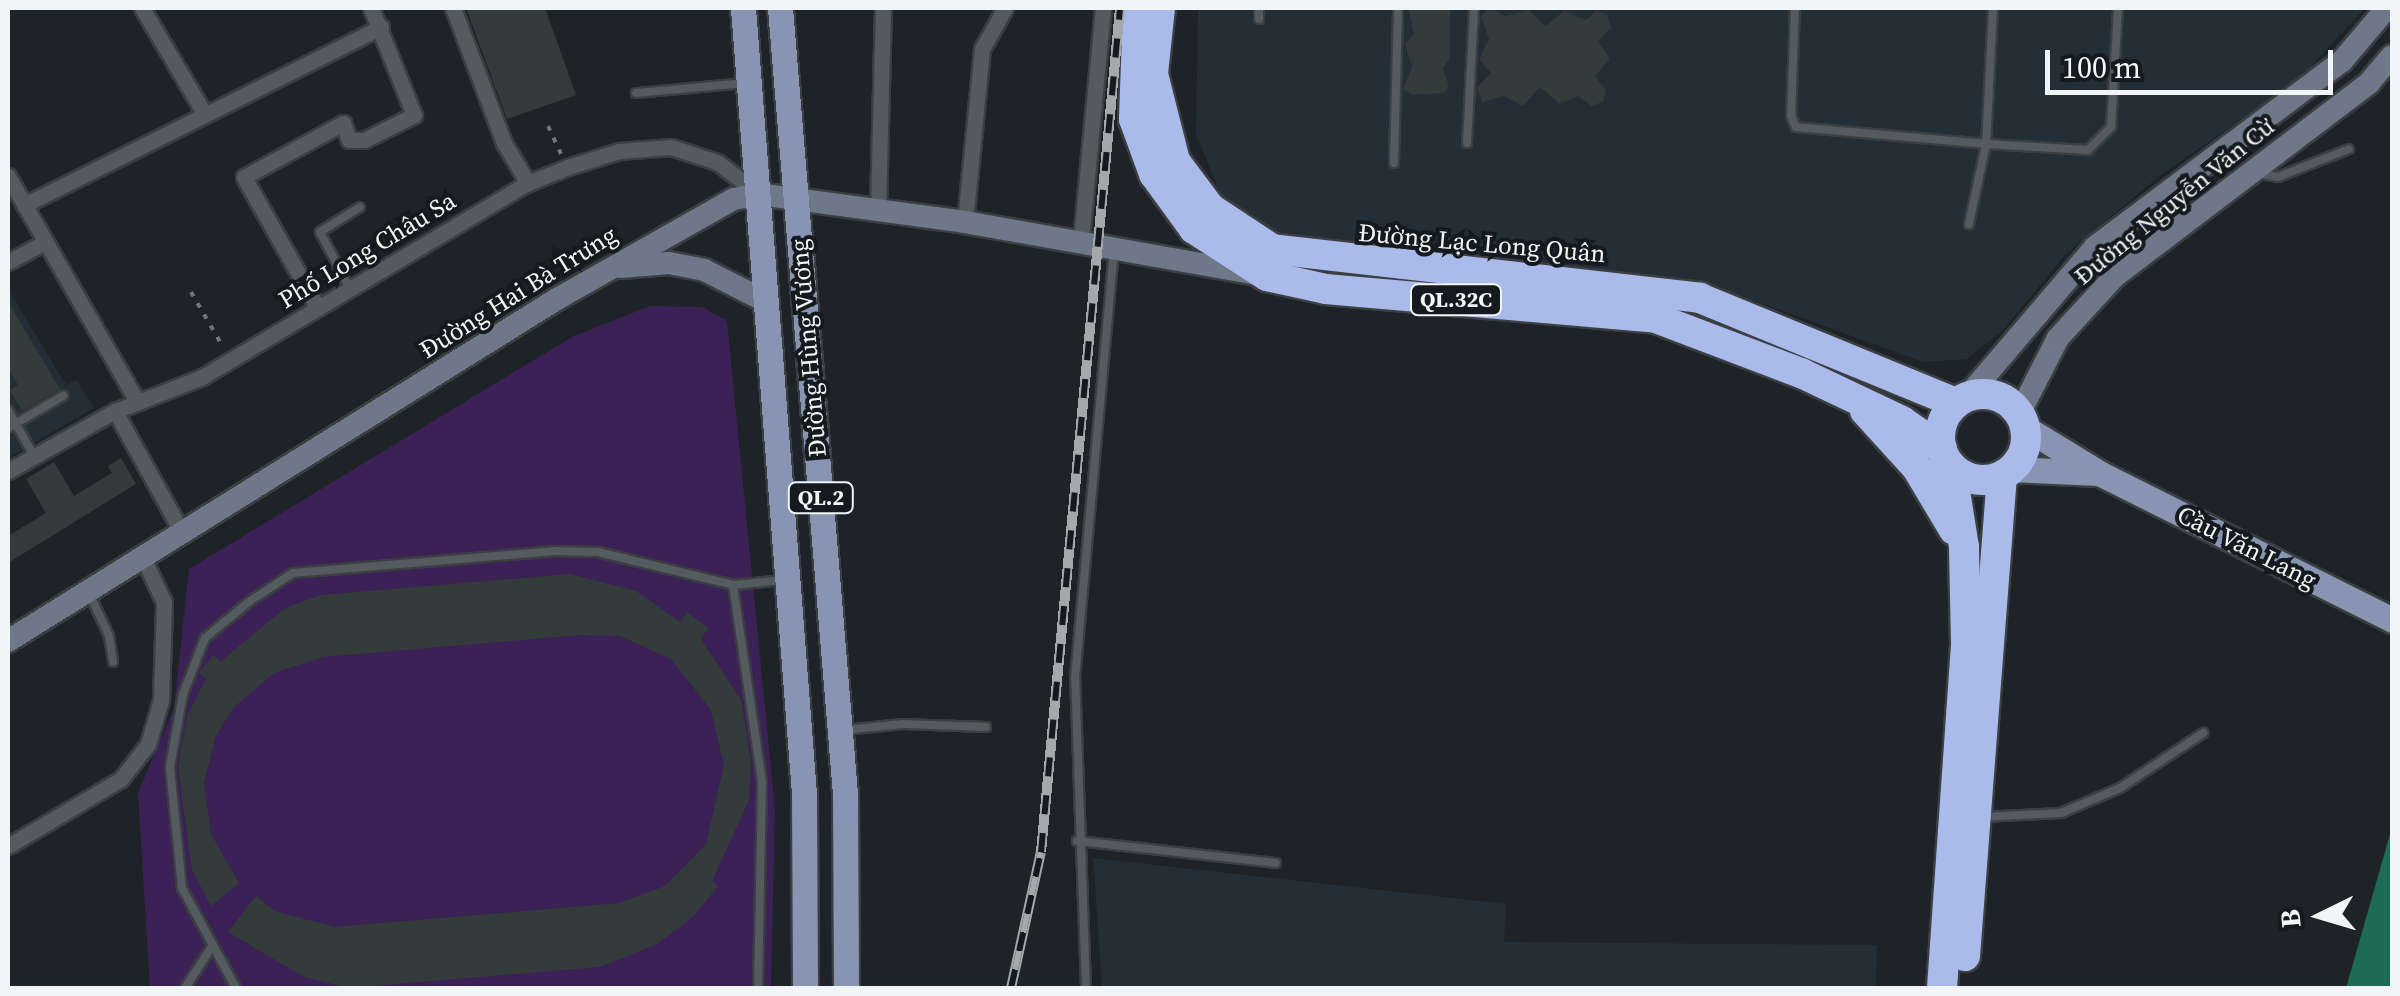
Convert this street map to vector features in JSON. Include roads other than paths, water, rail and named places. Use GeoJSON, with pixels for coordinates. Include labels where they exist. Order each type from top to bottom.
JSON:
{"type":"FeatureCollection","features":[{"type":"Feature","properties":{"kind":"highway","name":"Đường Lạc Long Quân"},"geometry":{"type":"LineString","coordinates":[[1138,8],[1134,119],[1154,174],[1194,229],[1223,248],[1269,262],[1326,288],[1656,318],[1746,348],[1849,395],[1946,457]]}},
{"type":"Feature","properties":{"kind":"highway","name":"Đường Lạc Long Quân"},"geometry":{"type":"LineString","coordinates":[[1160,8],[1154,74],[1175,161],[1210,208],[1269,262],[1327,260],[1685,295],[1961,400]]}},
{"type":"Feature","properties":{"kind":"highway"},"geometry":{"type":"LineString","coordinates":[[1849,395],[1917,468],[1964,546]]}},
{"type":"Feature","properties":{"kind":"highway","name":"QL.32C"},"geometry":{"type":"LineString","coordinates":[[1961,400],[1996,396],[2022,420]]}},
{"type":"Feature","properties":{"kind":"highway"},"geometry":{"type":"LineString","coordinates":[[1953,976],[1966,644],[1964,546],[1942,424],[1961,400]]}},
{"type":"Feature","properties":{"kind":"highway"},"geometry":{"type":"LineString","coordinates":[[1953,976],[1978,817],[2007,472],[2024,450],[2022,420]]}},
{"type":"Feature","properties":{"kind":"highway","name":"QL.32C"},"geometry":{"type":"LineString","coordinates":[[1946,457],[1975,479],[2007,472]]}},
{"type":"Feature","properties":{"kind":"main road","name":"Đường Hùng Vương"},"geometry":{"type":"LineString","coordinates":[[743,8],[804,794],[805,988]]}},
{"type":"Feature","properties":{"kind":"main road","name":"Đường Hùng Vương"},"geometry":{"type":"LineString","coordinates":[[780,8],[840,730],[846,988]]}},
{"type":"Feature","properties":{"kind":"main road","name":"Cầu Văn Lang"},"geometry":{"type":"LineString","coordinates":[[2022,420],[2101,474],[2392,620]]}},
{"type":"Feature","properties":{"kind":"main road"},"geometry":{"type":"LineString","coordinates":[[2007,472],[2101,474]]}},
{"type":"Feature","properties":{"kind":"street"},"geometry":{"type":"LineString","coordinates":[[142,8],[204,114]]}},
{"type":"Feature","properties":{"kind":"street"},"geometry":{"type":"LineString","coordinates":[[318,308],[244,178],[343,122],[349,140],[364,140],[414,114],[371,8]]}},
{"type":"Feature","properties":{"kind":"street"},"geometry":{"type":"LineString","coordinates":[[453,8],[504,143],[528,184]]}},
{"type":"Feature","properties":{"kind":"street"},"geometry":{"type":"LineString","coordinates":[[878,210],[883,8]]}},
{"type":"Feature","properties":{"kind":"street"},"geometry":{"type":"LineString","coordinates":[[1081,240],[1103,8]]}},
{"type":"Feature","properties":{"kind":"street","name":"Đường Nguyễn Văn Cừ"},"geometry":{"type":"LineString","coordinates":[[1961,400],[2096,247],[2342,61],[2387,8]]}},
{"type":"Feature","properties":{"kind":"street"},"geometry":{"type":"LineString","coordinates":[[966,222],[982,49],[997,10]]}},
{"type":"Feature","properties":{"kind":"street"},"geometry":{"type":"LineString","coordinates":[[24,206],[381,28]]}},
{"type":"Feature","properties":{"kind":"street","name":"Đường Nguyễn Văn Cừ"},"geometry":{"type":"LineString","coordinates":[[2022,420],[2058,338],[2115,276],[2369,83],[2392,56]]}},
{"type":"Feature","properties":{"kind":"street","name":"Phố Long Châu Sa"},"geometry":{"type":"LineString","coordinates":[[8,471],[115,411],[231,360],[528,184],[568,167],[619,151],[672,147],[716,162],[759,194]]}},
{"type":"Feature","properties":{"kind":"street"},"geometry":{"type":"LineString","coordinates":[[8,176],[137,401]]}},
{"type":"Feature","properties":{"kind":"street","name":"Đường Hai Bà Trưng"},"geometry":{"type":"LineString","coordinates":[[8,642],[708,209],[759,194],[1114,245],[1269,262]]}},
{"type":"Feature","properties":{"kind":"street"},"geometry":{"type":"LineString","coordinates":[[8,262],[45,242]]}},
{"type":"Feature","properties":{"kind":"street","name":"Đường Hai Bà Trưng"},"geometry":{"type":"LineString","coordinates":[[1114,245],[1223,248]]}},
{"type":"Feature","properties":{"kind":"street"},"geometry":{"type":"LineString","coordinates":[[607,269],[684,265],[766,302]]}},
{"type":"Feature","properties":{"kind":"street"},"geometry":{"type":"LineString","coordinates":[[115,411],[183,534]]}},
{"type":"Feature","properties":{"kind":"street"},"geometry":{"type":"LineString","coordinates":[[8,846],[120,780],[148,744],[161,700],[164,602],[143,558]]}},
{"type":"Feature","properties":{"kind":"lane"},"geometry":{"type":"LineString","coordinates":[[1259,8],[1259,19]]}},
{"type":"Feature","properties":{"kind":"lane"},"geometry":{"type":"LineString","coordinates":[[1394,163],[1398,8]]}},
{"type":"Feature","properties":{"kind":"lane"},"geometry":{"type":"LineString","coordinates":[[1467,143],[1474,8]]}},
{"type":"Feature","properties":{"kind":"lane"},"geometry":{"type":"LineString","coordinates":[[1795,8],[1790,116],[1796,128],[2088,150],[2102,142],[2110,127],[2118,8]]}},
{"type":"Feature","properties":{"kind":"lane"},"geometry":{"type":"LineString","coordinates":[[1969,224],[1986,144],[1992,8]]}},
{"type":"Feature","properties":{"kind":"lane"},"geometry":{"type":"LineString","coordinates":[[636,94],[749,83]]}},
{"type":"Feature","properties":{"kind":"lane"},"geometry":{"type":"LineString","coordinates":[[2254,170],[2278,178],[2349,149]]}},
{"type":"Feature","properties":{"kind":"lane"},"geometry":{"type":"LineString","coordinates":[[350,289],[320,232],[360,207]]}},
{"type":"Feature","properties":{"kind":"lane"},"geometry":{"type":"LineString","coordinates":[[1086,988],[1077,841],[1075,678],[1114,245]]}},
{"type":"Feature","properties":{"kind":"lane"},"geometry":{"type":"LineString","coordinates":[[12,426],[63,396]]}},
{"type":"Feature","properties":{"kind":"lane"},"geometry":{"type":"LineString","coordinates":[[8,410],[12,426],[34,456]]}},
{"type":"Feature","properties":{"kind":"lane"},"geometry":{"type":"LineString","coordinates":[[236,988],[182,888],[170,767],[183,694],[205,638],[250,601],[293,573],[554,550],[598,552],[733,586],[788,579]]}},
{"type":"Feature","properties":{"kind":"lane"},"geometry":{"type":"LineString","coordinates":[[733,586],[762,782],[758,988]]}},
{"type":"Feature","properties":{"kind":"lane"},"geometry":{"type":"LineString","coordinates":[[88,591],[109,636],[112,662]]}},
{"type":"Feature","properties":{"kind":"lane"},"geometry":{"type":"LineString","coordinates":[[840,730],[903,724],[986,727]]}},
{"type":"Feature","properties":{"kind":"lane"},"geometry":{"type":"LineString","coordinates":[[1978,817],[2010,820],[2062,813],[2120,788],[2203,733]]}},
{"type":"Feature","properties":{"kind":"lane"},"geometry":{"type":"LineString","coordinates":[[1077,841],[1276,863]]}},
{"type":"Feature","properties":{"kind":"lane"},"geometry":{"type":"LineString","coordinates":[[185,988],[211,948]]}},
{"type":"Feature","properties":{"kind":"railway"},"geometry":{"type":"LineString","coordinates":[[1011,988],[1041,852],[1120,8]]}}]}
